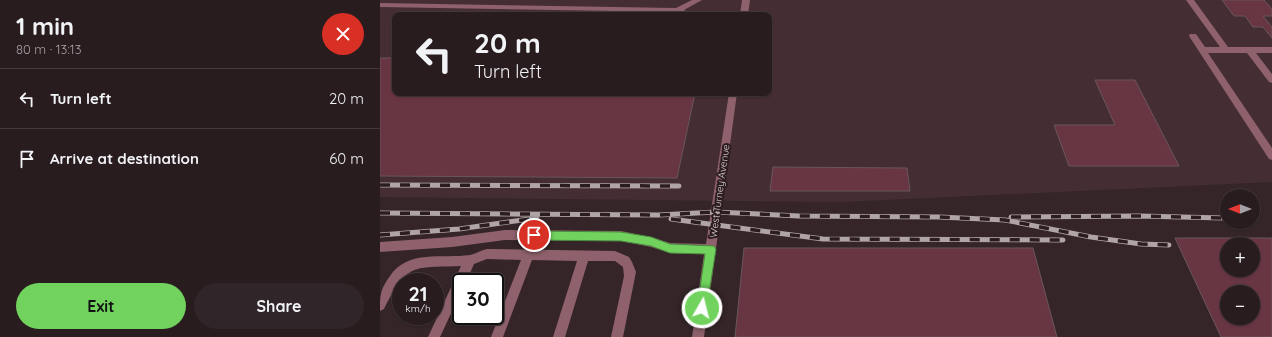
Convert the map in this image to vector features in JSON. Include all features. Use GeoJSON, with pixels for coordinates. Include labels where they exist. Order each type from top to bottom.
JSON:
{"type":"FeatureCollection","features":[{"type":"Feature","properties":{"kind":"street"},"geometry":{"type":"LineString","coordinates":[[677,10],[698,0]]}},
{"type":"Feature","properties":{"kind":"street"},"geometry":{"type":"LineString","coordinates":[[744,12],[746,0]]}},
{"type":"Feature","properties":{"kind":"street"},"geometry":{"type":"LineString","coordinates":[[1190,0],[1226,50]]}},
{"type":"Feature","properties":{"kind":"street"},"geometry":{"type":"LineString","coordinates":[[380,5],[677,10],[682,12]]}},
{"type":"Feature","properties":{"kind":"street"},"geometry":{"type":"LineString","coordinates":[[1193,36],[1272,156]]}},
{"type":"Feature","properties":{"kind":"street"},"geometry":{"type":"LineString","coordinates":[[1202,50],[1272,50]]}},
{"type":"Feature","properties":{"kind":"street"},"geometry":{"type":"LineString","coordinates":[[1249,50],[1272,80]]}},
{"type":"Feature","properties":{"kind":"street","name":"West Turney Avenue"},"geometry":{"type":"LineString","coordinates":[[698,337],[733,96]]}},
{"type":"Feature","properties":{"kind":"street"},"geometry":{"type":"LineString","coordinates":[[380,247],[452,242],[505,235],[621,236],[651,242],[670,248],[711,249]]}},
{"type":"Feature","properties":{"kind":"street"},"geometry":{"type":"LineString","coordinates":[[380,305],[393,281],[408,266],[420,262],[470,260],[487,254],[614,256],[621,258],[628,265],[630,276],[617,337]]}},
{"type":"Feature","properties":{"kind":"street"},"geometry":{"type":"LineString","coordinates":[[497,337],[529,254]]}},
{"type":"Feature","properties":{"kind":"street"},"geometry":{"type":"LineString","coordinates":[[559,337],[584,255]]}},
{"type":"Feature","properties":{"kind":"street"},"geometry":{"type":"LineString","coordinates":[[434,337],[470,260]]}},
{"type":"Feature","properties":{"kind":"shaded area"},"geometry":{"type":"Polygon","coordinates":[[[380,0],[1272,0],[1272,182],[842,202],[380,197],[380,0]]]}},
{"type":"Feature","properties":{"kind":"building"},"geometry":{"type":"Polygon","coordinates":[[[1222,0],[1264,0],[1272,9],[1272,16],[1263,16],[1272,27],[1272,38],[1263,27],[1253,27],[1245,16],[1234,16],[1222,0]]]}},
{"type":"Feature","properties":{"kind":"building"},"geometry":{"type":"Polygon","coordinates":[[[380,58],[392,58],[392,96],[694,96],[677,178],[380,176],[380,58]]]}},
{"type":"Feature","properties":{"kind":"building"},"geometry":{"type":"Polygon","coordinates":[[[1095,80],[1135,80],[1179,166],[1069,166],[1054,125],[1115,125],[1095,80]]]}},
{"type":"Feature","properties":{"kind":"building"},"geometry":{"type":"Polygon","coordinates":[[[773,167],[907,168],[910,191],[770,191],[773,167]]]}},
{"type":"Feature","properties":{"kind":"building"},"geometry":{"type":"Polygon","coordinates":[[[1175,238],[1220,238],[1220,277],[1260,277],[1260,238],[1272,238],[1272,337],[1221,337],[1175,238]]]}},
{"type":"Feature","properties":{"kind":"building"},"geometry":{"type":"Polygon","coordinates":[[[744,248],[1033,248],[1057,337],[735,337],[744,248]]]}},
{"type":"Feature","properties":{"kind":"railway"},"geometry":{"type":"LineString","coordinates":[[380,185],[679,186]]}},
{"type":"Feature","properties":{"kind":"railway"},"geometry":{"type":"LineString","coordinates":[[380,213],[659,215],[716,212],[799,216],[939,217],[1005,220],[1091,237],[1141,244],[1169,245]]}},
{"type":"Feature","properties":{"kind":"railway"},"geometry":{"type":"LineString","coordinates":[[1011,217],[1139,216],[1220,218]]}},
{"type":"Feature","properties":{"kind":"railway"},"geometry":{"type":"LineString","coordinates":[[380,235],[459,229],[537,218]]}},
{"type":"Feature","properties":{"kind":"railway"},"geometry":{"type":"LineString","coordinates":[[671,219],[823,239],[1063,240]]}},
{"type":"Feature","properties":{"kind":"route"},"geometry":{"type":"LineString","coordinates":[[534,235],[621,236],[638,238],[670,248],[711,249],[702,308]]}}]}
